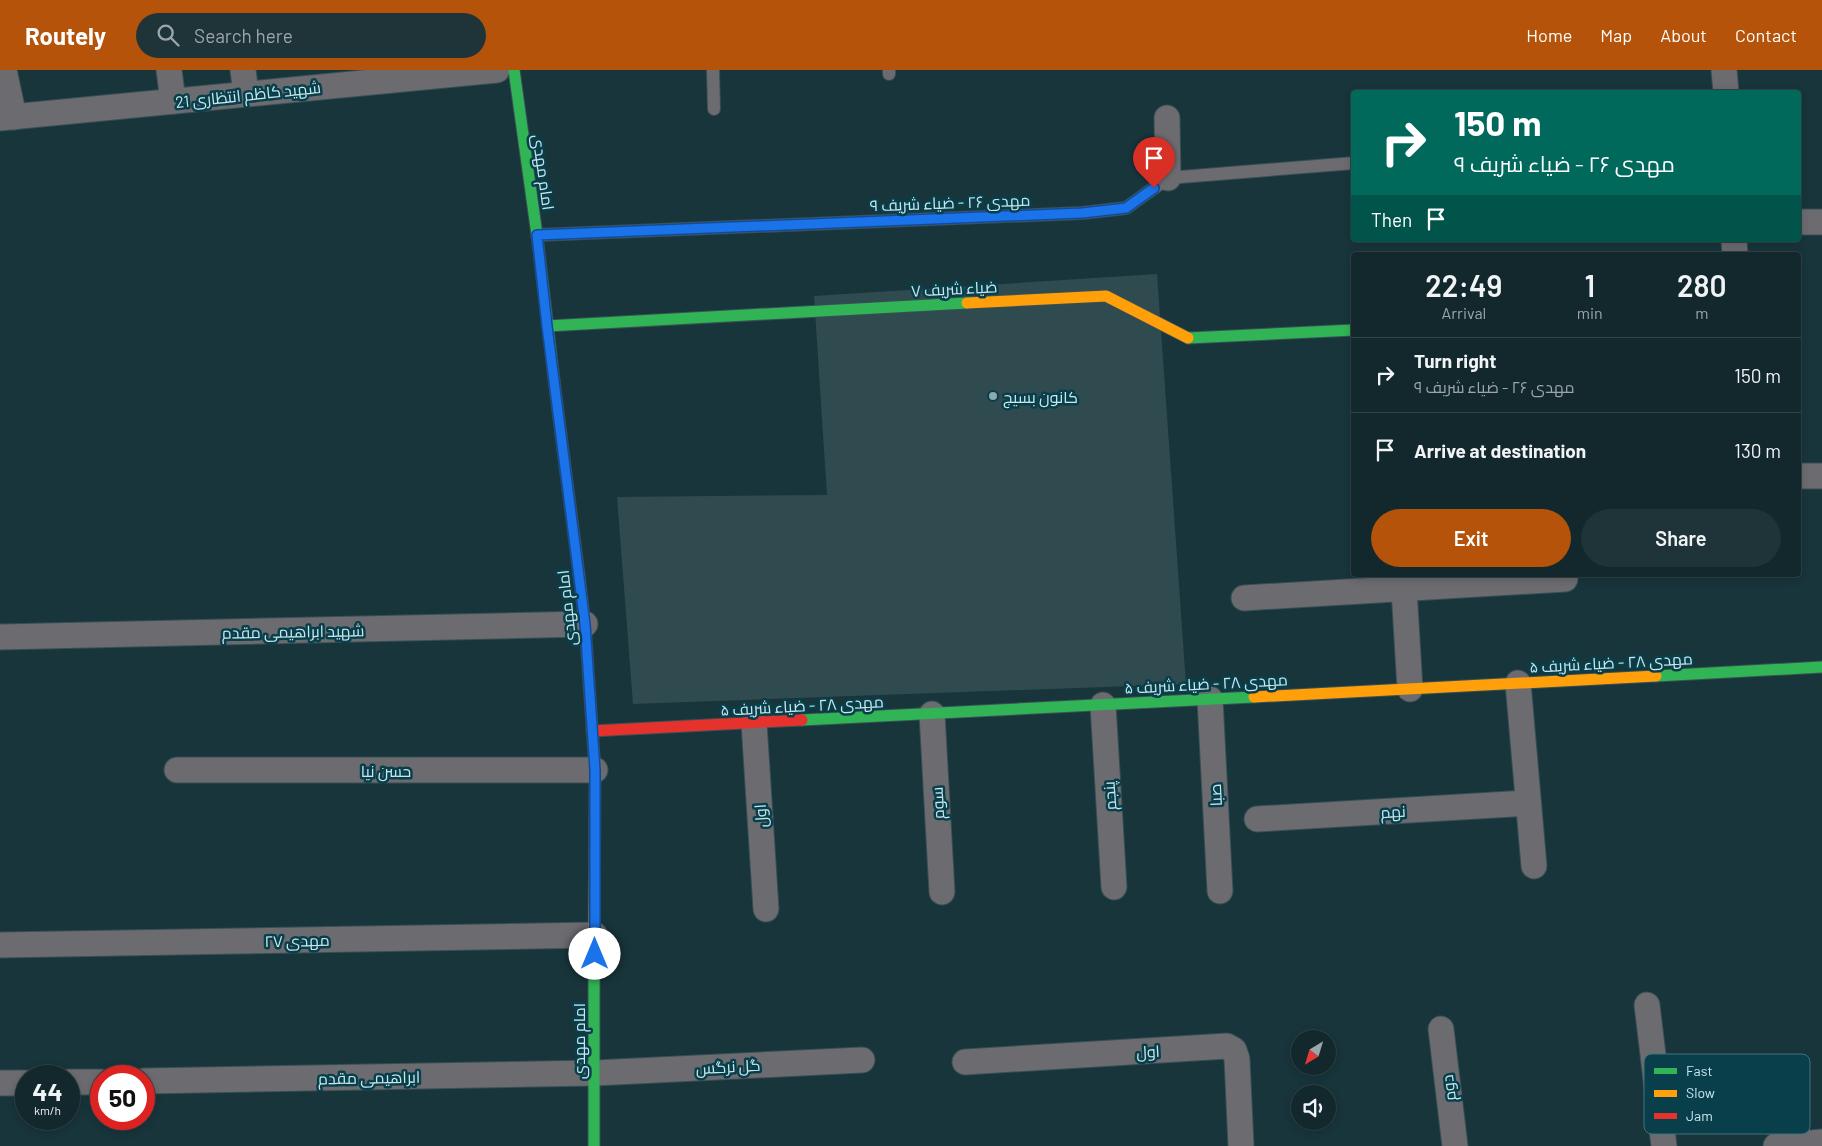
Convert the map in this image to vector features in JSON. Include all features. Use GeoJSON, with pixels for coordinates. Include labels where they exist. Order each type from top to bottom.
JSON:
{"type":"FeatureCollection","features":[{"type":"Feature","properties":{"kind":"street"},"geometry":{"type":"LineString","coordinates":[[4,70],[7,118]]}},
{"type":"Feature","properties":{"kind":"street"},"geometry":{"type":"LineString","coordinates":[[170,70],[173,101]]}},
{"type":"Feature","properties":{"kind":"street"},"geometry":{"type":"LineString","coordinates":[[243,70],[246,94]]}},
{"type":"Feature","properties":{"kind":"street","name":"شهید کاظم انتظاری 21"},"geometry":{"type":"LineString","coordinates":[[7,118],[497,70]]}},
{"type":"Feature","properties":{"kind":"street","name":"امام مهدی"},"geometry":{"type":"LineString","coordinates":[[514,70],[537,235],[585,624],[595,770],[594,1146]]}},
{"type":"Feature","properties":{"kind":"street"},"geometry":{"type":"LineString","coordinates":[[1724,70],[1726,90]]}},
{"type":"Feature","properties":{"kind":"street"},"geometry":{"type":"LineString","coordinates":[[1166,118],[1168,178]]}},
{"type":"Feature","properties":{"kind":"street"},"geometry":{"type":"LineString","coordinates":[[1801,222],[1822,222]]}},
{"type":"Feature","properties":{"kind":"street","name":"ضیاء شریف ۷"},"geometry":{"type":"LineString","coordinates":[[547,326],[1106,296],[1188,338],[1351,330]]}},
{"type":"Feature","properties":{"kind":"street"},"geometry":{"type":"LineString","coordinates":[[1801,476],[1822,476]]}},
{"type":"Feature","properties":{"kind":"street"},"geometry":{"type":"LineString","coordinates":[[1244,598],[1565,579]]}},
{"type":"Feature","properties":{"kind":"street"},"geometry":{"type":"LineString","coordinates":[[1404,589],[1410,689]]}},
{"type":"Feature","properties":{"kind":"street","name":"شهید ابراهیمی مقدم"},"geometry":{"type":"LineString","coordinates":[[0,637],[585,624]]}},
{"type":"Feature","properties":{"kind":"street","name":"مهدی ۲۸ - ضیاء شریف ۵"},"geometry":{"type":"LineString","coordinates":[[592,732],[1822,667]]}},
{"type":"Feature","properties":{"kind":"street"},"geometry":{"type":"LineString","coordinates":[[1518,683],[1534,866]]}},
{"type":"Feature","properties":{"kind":"street","name":"صبا"},"geometry":{"type":"LineString","coordinates":[[1210,699],[1220,891]]}},
{"type":"Feature","properties":{"kind":"street","name":"پنجم"},"geometry":{"type":"LineString","coordinates":[[1103,705],[1114,887]]}},
{"type":"Feature","properties":{"kind":"street","name":"سوم"},"geometry":{"type":"LineString","coordinates":[[932,714],[942,892]]}},
{"type":"Feature","properties":{"kind":"street","name":"اول"},"geometry":{"type":"LineString","coordinates":[[754,723],[766,909]]}},
{"type":"Feature","properties":{"kind":"street","name":"حسن نیا"},"geometry":{"type":"LineString","coordinates":[[177,770],[595,770]]}},
{"type":"Feature","properties":{"kind":"street","name":"نهم"},"geometry":{"type":"LineString","coordinates":[[1257,819],[1528,803]]}},
{"type":"Feature","properties":{"kind":"street","name":"مهدی ۲۷"},"geometry":{"type":"LineString","coordinates":[[0,945],[595,935]]}},
{"type":"Feature","properties":{"kind":"street"},"geometry":{"type":"LineString","coordinates":[[1647,1005],[1653,1054]]}},
{"type":"Feature","properties":{"kind":"street","name":"دوم"},"geometry":{"type":"LineString","coordinates":[[1441,1029],[1455,1146]]}},
{"type":"Feature","properties":{"kind":"street","name":"اول"},"geometry":{"type":"LineString","coordinates":[[965,1062],[1227,1046],[1234,1050],[1236,1059],[1241,1146]]}},
{"type":"Feature","properties":{"kind":"street","name":"گل نرگس"},"geometry":{"type":"LineString","coordinates":[[595,1073],[862,1060]]}},
{"type":"Feature","properties":{"kind":"street","name":"ابراهیمی مقدم"},"geometry":{"type":"LineString","coordinates":[[155,1081],[595,1073]]}},
{"type":"Feature","properties":{"kind":"street"},"geometry":{"type":"LineString","coordinates":[[0,1083],[15,1083]]}},
{"type":"Feature","properties":{"kind":"street"},"geometry":{"type":"LineString","coordinates":[[1776,1146],[1822,1142]]}},
{"type":"Feature","properties":{"kind":"lane"},"geometry":{"type":"LineString","coordinates":[[713,70],[714,109]]}},
{"type":"Feature","properties":{"kind":"lane"},"geometry":{"type":"LineString","coordinates":[[1168,178],[1351,163]]}},
{"type":"Feature","properties":{"kind":"lane","name":"مهدی ۲۶ - ضیاء شریف ۹"},"geometry":{"type":"LineString","coordinates":[[537,235],[1082,213],[1126,208],[1168,178]]}},
{"type":"Feature","properties":{"kind":"building","name":"کانون بسیج"},"geometry":{"type":"Polygon","coordinates":[[[1157,274],[1186,684],[633,704],[617,497],[827,495],[814,296],[1157,274]]]}},
{"type":"Feature","properties":{"kind":"traffic: fast"},"geometry":{"type":"LineString","coordinates":[[514,70],[537,235],[554,380]]}},
{"type":"Feature","properties":{"kind":"traffic: fast"},"geometry":{"type":"LineString","coordinates":[[547,326],[967,303]]}},
{"type":"Feature","properties":{"kind":"traffic: fast"},"geometry":{"type":"LineString","coordinates":[[1188,338],[1351,330]]}},
{"type":"Feature","properties":{"kind":"traffic: fast"},"geometry":{"type":"LineString","coordinates":[[1656,676],[1822,667]]}},
{"type":"Feature","properties":{"kind":"traffic: fast"},"geometry":{"type":"LineString","coordinates":[[802,720],[1254,697]]}},
{"type":"Feature","properties":{"kind":"traffic: fast"},"geometry":{"type":"LineString","coordinates":[[594,969],[594,1146]]}},
{"type":"Feature","properties":{"kind":"traffic: slow"},"geometry":{"type":"LineString","coordinates":[[967,303],[1106,296],[1188,338]]}},
{"type":"Feature","properties":{"kind":"traffic: slow"},"geometry":{"type":"LineString","coordinates":[[579,575],[585,624],[595,770],[594,969]]}},
{"type":"Feature","properties":{"kind":"traffic: slow"},"geometry":{"type":"LineString","coordinates":[[1254,697],[1656,676]]}},
{"type":"Feature","properties":{"kind":"traffic: jam"},"geometry":{"type":"LineString","coordinates":[[554,380],[579,575]]}},
{"type":"Feature","properties":{"kind":"traffic: jam"},"geometry":{"type":"LineString","coordinates":[[592,731],[802,720]]}},
{"type":"Feature","properties":{"kind":"place","name":"کانون بسیج"},"geometry":{"type":"Point","coordinates":[993,396]}},
{"type":"Feature","properties":{"kind":"route"},"geometry":{"type":"LineString","coordinates":[[595,954],[595,770],[585,624],[537,235],[1082,213],[1126,208],[1154,188]]}}]}
